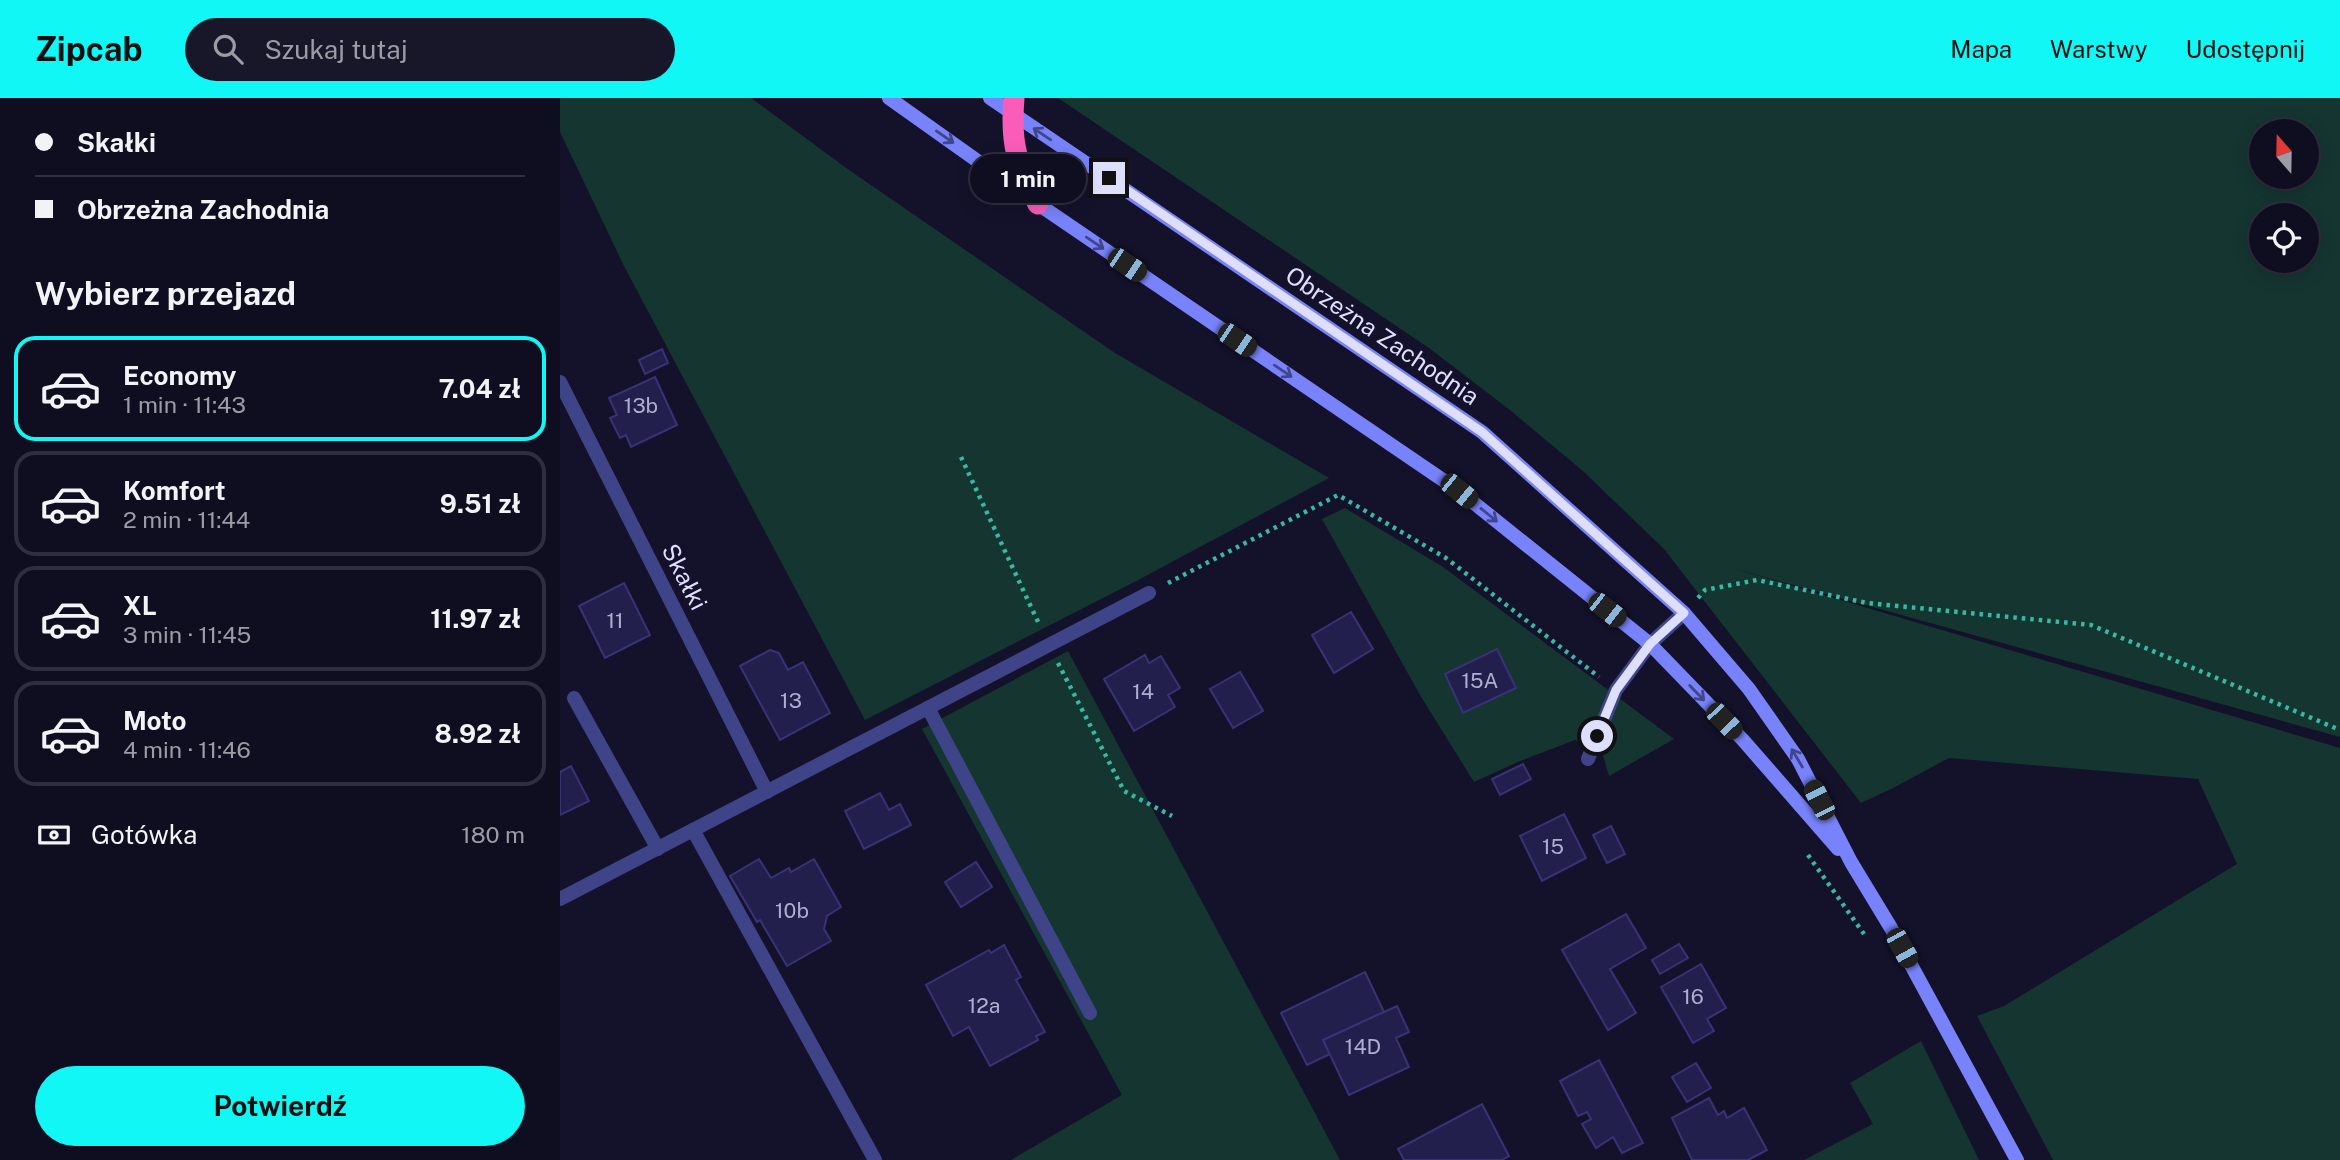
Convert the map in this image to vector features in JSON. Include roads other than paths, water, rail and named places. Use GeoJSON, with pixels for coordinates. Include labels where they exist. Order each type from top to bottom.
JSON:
{"type":"FeatureCollection","features":[{"type":"Feature","properties":{"kind":"highway"},"geometry":{"type":"LineString","coordinates":[[1013,106],[1013,139],[1019,168],[1038,204]]}},
{"type":"Feature","properties":{"kind":"street","name":"Obrzeżna Zachodnia"},"geometry":{"type":"LineString","coordinates":[[888,98],[1038,204],[1459,491],[1650,644],[1743,740],[1851,862]]}},
{"type":"Feature","properties":{"kind":"street","name":"Obrzeżna Zachodnia"},"geometry":{"type":"LineString","coordinates":[[990,98],[1013,106],[1482,432],[1684,613],[1749,689],[1798,759],[1851,862],[1904,952],[2017,1160]]}},
{"type":"Feature","properties":{"kind":"street","name":"Skałki"},"geometry":{"type":"LineString","coordinates":[[560,382],[767,792]]}},
{"type":"Feature","properties":{"kind":"street"},"geometry":{"type":"LineString","coordinates":[[560,899],[1149,593]]}},
{"type":"Feature","properties":{"kind":"street"},"geometry":{"type":"LineString","coordinates":[[1588,759],[1616,690],[1650,644],[1684,613]]}},
{"type":"Feature","properties":{"kind":"street"},"geometry":{"type":"LineString","coordinates":[[574,698],[658,849]]}},
{"type":"Feature","properties":{"kind":"street"},"geometry":{"type":"LineString","coordinates":[[928,708],[1090,1013]]}},
{"type":"Feature","properties":{"kind":"street"},"geometry":{"type":"LineString","coordinates":[[693,831],[875,1160]]}}]}
